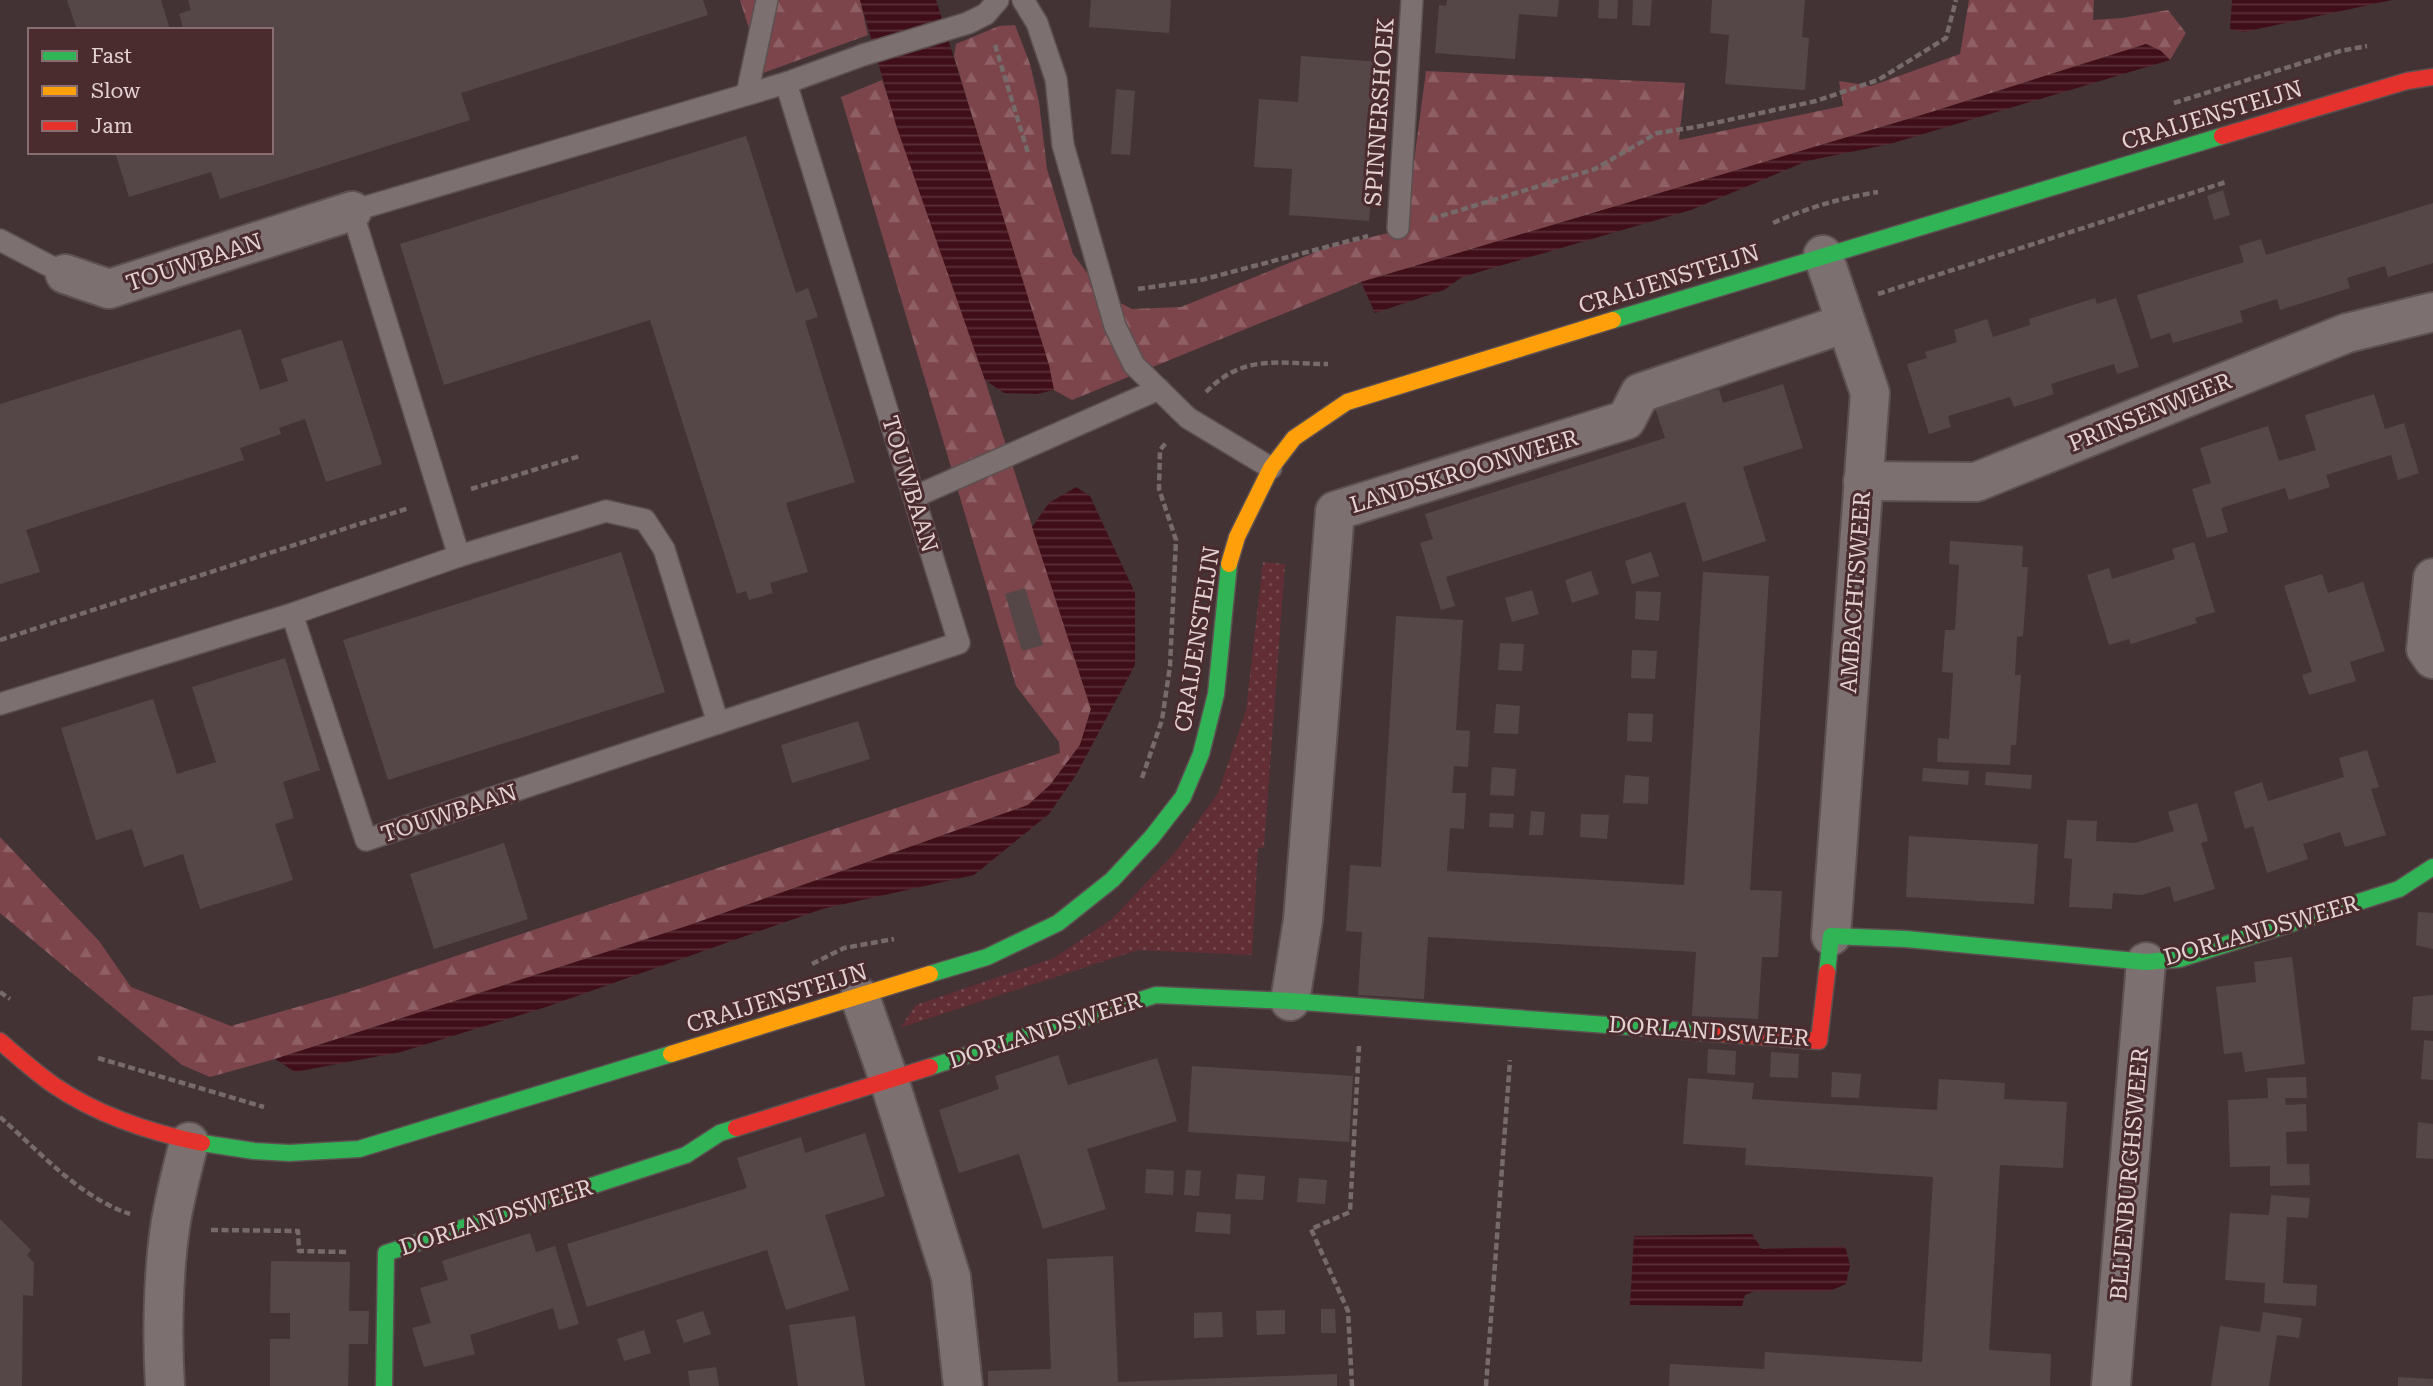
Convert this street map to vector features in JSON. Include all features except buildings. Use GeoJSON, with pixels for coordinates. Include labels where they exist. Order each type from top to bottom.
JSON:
{"type":"FeatureCollection","features":[{"type":"Feature","properties":{"kind":"street","name":"CRAIJENSTEIJN"},"geometry":{"type":"LineString","coordinates":[[0,1041],[51,1084],[111,1115],[189,1142],[265,1153],[315,1154],[359,1149],[987,957],[1058,923],[1112,880],[1183,797],[1201,754],[1216,694],[1226,572],[1237,537],[1271,468],[1294,438],[1347,402],[1823,255],[2407,80],[2433,77]]}},
{"type":"Feature","properties":{"kind":"street","name":"TOUWBAAN"},"geometry":{"type":"LineString","coordinates":[[65,274],[109,289],[352,211]]}},
{"type":"Feature","properties":{"kind":"street","name":"AMBACHTSWEER"},"geometry":{"type":"LineString","coordinates":[[1823,255],[1870,393],[1831,936]]}},
{"type":"Feature","properties":{"kind":"street","name":"PRINSENWEER"},"geometry":{"type":"LineString","coordinates":[[1863,481],[1976,481],[2347,333],[2433,312]]}},
{"type":"Feature","properties":{"kind":"street","name":"LANDSKROONWEER"},"geometry":{"type":"LineString","coordinates":[[1290,1001],[1303,920],[1335,511],[1626,420],[1640,393],[1843,315]]}},
{"type":"Feature","properties":{"kind":"street"},"geometry":{"type":"LineString","coordinates":[[2433,578],[2426,649],[2433,659]]}},
{"type":"Feature","properties":{"kind":"street","name":"DORLANDSWEER"},"geometry":{"type":"LineString","coordinates":[[384,1386],[386,1253],[686,1155],[720,1133],[1156,995],[1290,1001],[1819,1041],[1831,936],[1906,939],[2146,962],[2180,958],[2399,889],[2433,867]]}},
{"type":"Feature","properties":{"kind":"street","name":"BLIJENBURGHSWEER"},"geometry":{"type":"LineString","coordinates":[[2111,1386],[2146,962]]}},
{"type":"Feature","properties":{"kind":"street"},"geometry":{"type":"LineString","coordinates":[[860,997],[951,1277],[963,1386]]}},
{"type":"Feature","properties":{"kind":"street"},"geometry":{"type":"LineString","coordinates":[[165,1386],[167,1250],[170,1224],[189,1142]]}},
{"type":"Feature","properties":{"kind":"lane"},"geometry":{"type":"LineString","coordinates":[[747,94],[767,0]]}},
{"type":"Feature","properties":{"kind":"lane","name":"TOUWBAAN"},"geometry":{"type":"LineString","coordinates":[[352,211],[786,83],[863,55],[968,23],[986,14],[998,0]]}},
{"type":"Feature","properties":{"kind":"lane"},"geometry":{"type":"LineString","coordinates":[[1023,0],[1037,23],[1056,79],[1063,145],[1115,326],[1134,365],[1188,418],[1271,468]]}},
{"type":"Feature","properties":{"kind":"lane","name":"SPINNERSHOEK"},"geometry":{"type":"LineString","coordinates":[[1398,228],[1412,0]]}},
{"type":"Feature","properties":{"kind":"lane","name":"TOUWBAAN"},"geometry":{"type":"LineString","coordinates":[[292,614],[366,840],[959,643],[786,83]]}},
{"type":"Feature","properties":{"kind":"lane"},"geometry":{"type":"LineString","coordinates":[[352,211],[459,556]]}},
{"type":"Feature","properties":{"kind":"lane","name":"TOUWBAAN"},"geometry":{"type":"LineString","coordinates":[[0,240],[65,274]]}},
{"type":"Feature","properties":{"kind":"lane"},"geometry":{"type":"LineString","coordinates":[[914,497],[1159,389]]}},
{"type":"Feature","properties":{"kind":"lane"},"geometry":{"type":"LineString","coordinates":[[0,704],[292,614],[459,556],[606,511],[645,520],[664,549],[718,723]]}},
{"type":"Feature","properties":{"kind":"path"},"geometry":{"type":"LineString","coordinates":[[1843,315],[2231,181]]}},
{"type":"Feature","properties":{"kind":"path"},"geometry":{"type":"LineString","coordinates":[[0,640],[580,456]]}},
{"type":"Feature","properties":{"kind":"path"},"geometry":{"type":"LineString","coordinates":[[1352,1386],[1348,1311],[1311,1229],[1350,1212],[1362,1006]]}},
{"type":"Feature","properties":{"kind":"path"},"geometry":{"type":"LineString","coordinates":[[1486,1386],[1514,1017]]}},
{"type":"Feature","properties":{"kind":"shaded area"},"geometry":{"type":"Polygon","coordinates":[[[860,0],[936,0],[1049,365],[1054,390],[1037,394],[1004,393],[985,380],[896,125],[860,0]]]}},
{"type":"Feature","properties":{"kind":"shaded area"},"geometry":{"type":"Polygon","coordinates":[[[2232,0],[2392,0],[2244,32],[2230,29],[2232,0]]]}},
{"type":"Feature","properties":{"kind":"shaded area"},"geometry":{"type":"Polygon","coordinates":[[[2146,44],[2161,51],[2170,60],[1890,144],[1807,161],[1691,210],[1462,277],[1444,290],[1375,313],[1361,282],[1925,114],[2146,44]]]}},
{"type":"Feature","properties":{"kind":"shaded area"},"geometry":{"type":"Polygon","coordinates":[[[1076,487],[1090,496],[1135,593],[1135,665],[1076,775],[1049,814],[974,875],[822,909],[546,1007],[401,1052],[295,1072],[275,1059],[687,926],[1028,805],[1050,785],[1080,745],[1091,709],[1032,527],[1049,503],[1076,487]]]}},
{"type":"Feature","properties":{"kind":"shaded area"},"geometry":{"type":"Polygon","coordinates":[[[1263,562],[1285,564],[1264,847],[1258,848],[1252,955],[1138,950],[900,1028],[916,1005],[1054,958],[1112,919],[1177,850],[1218,793],[1246,710],[1263,562]]]}},
{"type":"Feature","properties":{"kind":"shaded area"},"geometry":{"type":"Polygon","coordinates":[[[1752,1234],[1762,1249],[1845,1246],[1850,1265],[1846,1284],[1830,1291],[1755,1291],[1745,1295],[1742,1306],[1630,1305],[1634,1236],[1752,1234]]]}},
{"type":"Feature","properties":{"kind":"green space"},"geometry":{"type":"Polygon","coordinates":[[[740,0],[860,0],[868,35],[763,73],[740,0]]]}},
{"type":"Feature","properties":{"kind":"green space"},"geometry":{"type":"Polygon","coordinates":[[[1969,0],[2094,0],[2093,20],[2168,10],[2186,33],[2170,60],[2161,51],[2146,44],[1925,114],[1361,282],[1072,400],[1054,390],[954,56],[956,44],[999,26],[1015,25],[1030,64],[1039,102],[1047,169],[1073,254],[1103,294],[1132,309],[1181,307],[1326,248],[1405,229],[1426,71],[1685,83],[1679,140],[1843,106],[1839,81],[1871,86],[1960,54],[1969,0]]]}},
{"type":"Feature","properties":{"kind":"green space"},"geometry":{"type":"Polygon","coordinates":[[[882,80],[985,380],[1091,709],[1080,745],[1050,785],[1028,805],[687,926],[275,1059],[210,1077],[182,1065],[0,913],[0,837],[99,941],[131,987],[231,1026],[346,993],[1060,753],[1059,742],[1016,686],[841,97],[882,80]]]}},
{"type":"Feature","properties":{"kind":"traffic: fast"},"geometry":{"type":"LineString","coordinates":[[1613,320],[2222,136]]}},
{"type":"Feature","properties":{"kind":"traffic: fast"},"geometry":{"type":"LineString","coordinates":[[930,974],[987,957],[1058,923],[1112,880],[1152,837],[1183,797],[1201,754],[1216,694],[1229,564]]}},
{"type":"Feature","properties":{"kind":"traffic: fast"},"geometry":{"type":"LineString","coordinates":[[1827,972],[1831,936],[1906,939],[2146,962],[2180,959],[2399,889],[2433,867]]}},
{"type":"Feature","properties":{"kind":"traffic: fast"},"geometry":{"type":"LineString","coordinates":[[930,1067],[1156,995],[1290,1001],[1713,1033]]}},
{"type":"Feature","properties":{"kind":"traffic: fast"},"geometry":{"type":"LineString","coordinates":[[202,1143],[289,1153],[359,1149],[671,1054]]}},
{"type":"Feature","properties":{"kind":"traffic: fast"},"geometry":{"type":"LineString","coordinates":[[384,1386],[386,1253],[686,1155],[720,1133],[736,1128]]}},
{"type":"Feature","properties":{"kind":"traffic: slow"},"geometry":{"type":"LineString","coordinates":[[1229,564],[1237,537],[1271,468],[1294,438],[1347,402],[1613,320]]}},
{"type":"Feature","properties":{"kind":"traffic: slow"},"geometry":{"type":"LineString","coordinates":[[671,1054],[930,974]]}},
{"type":"Feature","properties":{"kind":"traffic: jam"},"geometry":{"type":"LineString","coordinates":[[2222,136],[2407,81],[2433,77]]}},
{"type":"Feature","properties":{"kind":"traffic: jam"},"geometry":{"type":"LineString","coordinates":[[1713,1033],[1819,1041],[1827,972]]}},
{"type":"Feature","properties":{"kind":"traffic: jam"},"geometry":{"type":"LineString","coordinates":[[0,1041],[48,1081],[89,1106],[145,1128],[202,1143]]}},
{"type":"Feature","properties":{"kind":"traffic: jam"},"geometry":{"type":"LineString","coordinates":[[736,1128],[930,1067]]}}]}
